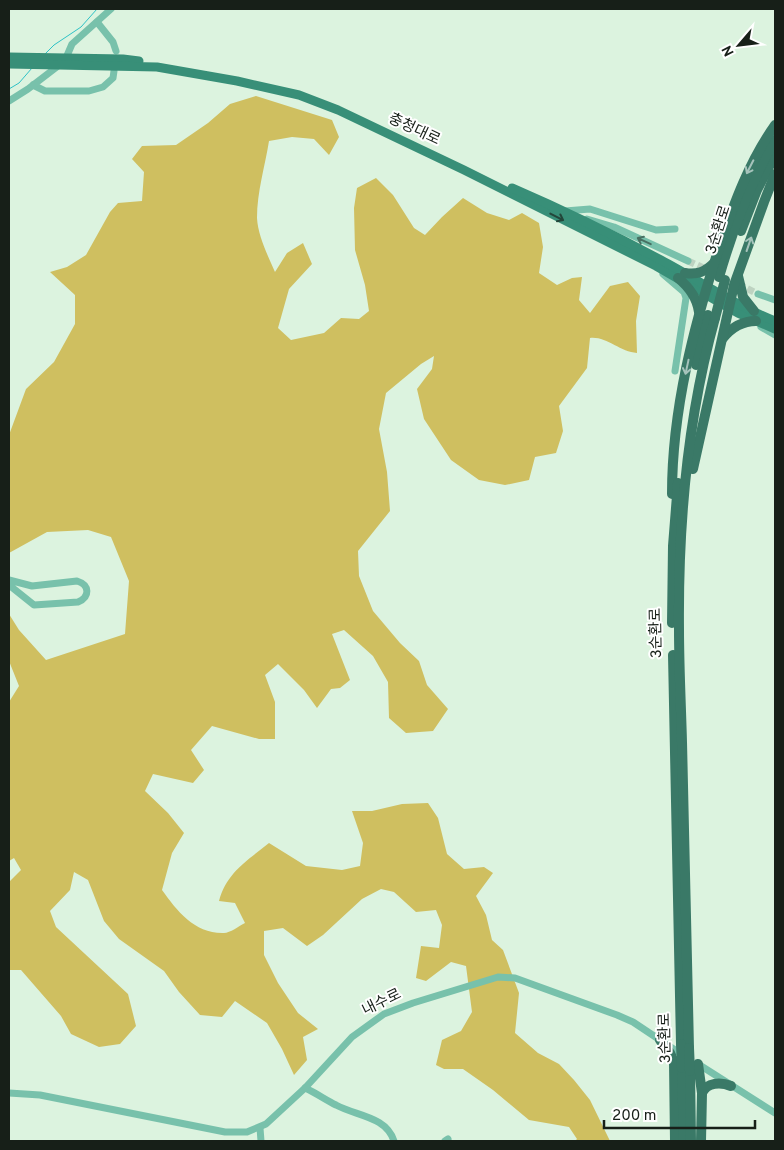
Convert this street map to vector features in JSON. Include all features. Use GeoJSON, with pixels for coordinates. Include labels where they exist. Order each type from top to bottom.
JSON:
{"type":"FeatureCollection","features":[{"type":"Feature","properties":{"kind":"highway"},"geometry":{"type":"LineString","coordinates":[[707,316],[698,306],[681,276],[702,272],[714,262],[741,186],[758,152],[775,125]]}},
{"type":"Feature","properties":{"kind":"highway","name":"3순환로"},"geometry":{"type":"LineString","coordinates":[[722,279],[743,204],[775,140]]}},
{"type":"Feature","properties":{"kind":"highway","name":"3순환로"},"geometry":{"type":"LineString","coordinates":[[691,1141],[688,1068],[684,1049],[673,688],[672,577],[676,513],[683,443],[707,316],[748,211],[775,155]]}},
{"type":"Feature","properties":{"kind":"highway"},"geometry":{"type":"LineString","coordinates":[[722,339],[738,325],[755,316],[741,292],[738,274],[775,174]]}},
{"type":"Feature","properties":{"kind":"highway"},"geometry":{"type":"LineString","coordinates":[[680,554],[693,469],[729,307],[722,279],[714,262]]}},
{"type":"Feature","properties":{"kind":"highway"},"geometry":{"type":"LineString","coordinates":[[704,294],[722,279],[738,274]]}},
{"type":"Feature","properties":{"kind":"highway"},"geometry":{"type":"LineString","coordinates":[[704,294],[729,307]]}},
{"type":"Feature","properties":{"kind":"highway"},"geometry":{"type":"LineString","coordinates":[[704,294],[707,316]]}},
{"type":"Feature","properties":{"kind":"highway","name":"3순환로"},"geometry":{"type":"LineString","coordinates":[[684,1049],[679,659],[680,554],[685,480],[703,368],[707,316]]}},
{"type":"Feature","properties":{"kind":"highway"},"geometry":{"type":"LineString","coordinates":[[660,1040],[670,1053],[688,1068],[702,1093]]}},
{"type":"Feature","properties":{"kind":"highway"},"geometry":{"type":"LineString","coordinates":[[675,1141],[688,1068]]}},
{"type":"Feature","properties":{"kind":"highway","name":"3순환로"},"geometry":{"type":"LineString","coordinates":[[684,1141],[688,1068]]}},
{"type":"Feature","properties":{"kind":"highway"},"geometry":{"type":"LineString","coordinates":[[700,1141],[702,1093],[704,1088],[713,1084],[731,1086]]}},
{"type":"Feature","properties":{"kind":"main road","name":"충청대로"},"geometry":{"type":"LineString","coordinates":[[9,57],[157,67],[299,94],[423,150],[681,276]]}},
{"type":"Feature","properties":{"kind":"main road","name":"충청대로"},"geometry":{"type":"LineString","coordinates":[[9,64],[48,65],[60,61],[123,59],[181,65],[300,89],[341,105],[409,137],[465,167],[564,210],[681,276],[704,294],[729,307],[775,321]]}},
{"type":"Feature","properties":{"kind":"main road","name":"충청대로"},"geometry":{"type":"LineString","coordinates":[[755,316],[775,329]]}},
{"type":"Feature","properties":{"kind":"street"},"geometry":{"type":"LineString","coordinates":[[9,101],[33,85],[60,61],[75,42],[110,9]]}},
{"type":"Feature","properties":{"kind":"street"},"geometry":{"type":"LineString","coordinates":[[97,22],[113,42],[116,51]]}},
{"type":"Feature","properties":{"kind":"street"},"geometry":{"type":"LineString","coordinates":[[75,42],[75,49],[79,55],[93,59]]}},
{"type":"Feature","properties":{"kind":"street"},"geometry":{"type":"LineString","coordinates":[[33,85],[45,91],[89,91],[103,87],[113,78],[114,71]]}},
{"type":"Feature","properties":{"kind":"street"},"geometry":{"type":"LineString","coordinates":[[564,210],[590,210],[656,230],[675,229]]}},
{"type":"Feature","properties":{"kind":"street"},"geometry":{"type":"LineString","coordinates":[[575,216],[614,227],[688,261]]}},
{"type":"Feature","properties":{"kind":"street"},"geometry":{"type":"LineString","coordinates":[[627,251],[660,272],[684,292],[686,309],[675,370]]}},
{"type":"Feature","properties":{"kind":"street"},"geometry":{"type":"LineString","coordinates":[[758,294],[775,300]]}},
{"type":"Feature","properties":{"kind":"street"},"geometry":{"type":"LineString","coordinates":[[755,316],[760,327],[775,335]]}},
{"type":"Feature","properties":{"kind":"street"},"geometry":{"type":"LineString","coordinates":[[9,580],[32,586],[77,581],[83,583],[87,594],[84,599],[78,602],[34,605],[9,585]]}},
{"type":"Feature","properties":{"kind":"street","name":"내수로"},"geometry":{"type":"LineString","coordinates":[[9,1093],[40,1095],[224,1132],[240,1133],[260,1128],[272,1119],[305,1088],[352,1037],[380,1017],[401,1007],[498,977],[515,978],[633,1022],[660,1040],[684,1049],[688,1068],[731,1086],[775,1113]]}},
{"type":"Feature","properties":{"kind":"street"},"geometry":{"type":"LineString","coordinates":[[305,1088],[336,1106],[380,1123],[392,1134],[394,1141]]}},
{"type":"Feature","properties":{"kind":"street"},"geometry":{"type":"LineString","coordinates":[[260,1128],[261,1141]]}},
{"type":"Feature","properties":{"kind":"shaded area"},"geometry":{"type":"Polygon","coordinates":[[[256,96],[332,120],[339,137],[329,155],[314,139],[292,137],[269,141],[257,208],[261,239],[275,272],[287,253],[303,243],[312,264],[289,289],[278,328],[291,340],[324,333],[341,318],[359,319],[369,311],[365,285],[355,250],[354,208],[357,188],[376,178],[393,195],[414,228],[425,235],[463,198],[487,213],[509,220],[522,213],[539,223],[543,247],[539,273],[557,285],[572,278],[582,277],[579,300],[590,313],[610,286],[628,282],[640,296],[636,321],[637,353],[625,350],[602,339],[590,338],[587,368],[559,406],[563,431],[556,453],[535,457],[529,480],[505,485],[479,480],[451,460],[424,419],[417,389],[432,369],[434,356],[421,364],[386,393],[379,429],[387,472],[390,511],[358,551],[359,576],[373,611],[400,643],[419,661],[427,685],[448,709],[433,731],[406,733],[389,718],[388,682],[373,656],[344,630],[332,634],[350,680],[340,688],[331,689],[317,708],[304,690],[278,664],[265,675],[275,702],[275,739],[259,739],[212,726],[191,750],[204,770],[193,783],[153,774],[145,791],[168,813],[184,833],[172,853],[162,890],[188,920],[204,930],[229,932],[245,923],[235,903],[219,901],[227,882],[239,868],[269,843],[306,866],[342,870],[360,866],[363,843],[352,811],[372,811],[402,804],[428,803],[438,818],[447,854],[464,869],[484,867],[493,873],[476,896],[486,915],[492,940],[503,950],[519,993],[515,1033],[538,1053],[559,1064],[574,1080],[590,1100],[610,1141],[575,1141],[577,1139],[569,1127],[529,1120],[493,1090],[463,1069],[444,1069],[436,1065],[442,1040],[461,1031],[472,1012],[466,966],[451,962],[426,981],[416,978],[421,946],[439,948],[442,925],[436,910],[416,912],[394,892],[381,889],[362,899],[323,935],[307,946],[283,928],[264,931],[264,955],[278,983],[298,1013],[318,1029],[303,1037],[307,1060],[294,1075],[267,1023],[235,1001],[222,1017],[200,1015],[179,992],[164,971],[119,939],[104,921],[88,880],[74,872],[70,890],[50,911],[56,927],[128,994],[136,1026],[120,1044],[99,1047],[71,1034],[61,1016],[21,970],[9,970],[9,882],[21,870],[14,858],[9,861],[9,702],[19,686],[9,661],[9,614],[19,630],[46,660],[125,634],[129,581],[111,537],[88,530],[47,532],[9,553],[9,435],[26,389],[54,362],[75,324],[75,295],[50,272],[67,267],[86,255],[110,212],[118,203],[142,201],[144,172],[132,159],[142,146],[176,145],[208,123],[230,104],[256,96]]]}},
{"type":"Feature","properties":{"kind":"waterway"},"geometry":{"type":"LineString","coordinates":[[45,54],[54,45],[81,27],[97,9]]}},
{"type":"Feature","properties":{"kind":"waterway"},"geometry":{"type":"LineString","coordinates":[[9,89],[19,83],[32,68]]}},
{"type":"Feature","properties":{"kind":"tunnel"},"geometry":{"type":"LineString","coordinates":[[688,261],[708,270]]}},
{"type":"Feature","properties":{"kind":"tunnel"},"geometry":{"type":"LineString","coordinates":[[738,284],[758,294]]}}]}
